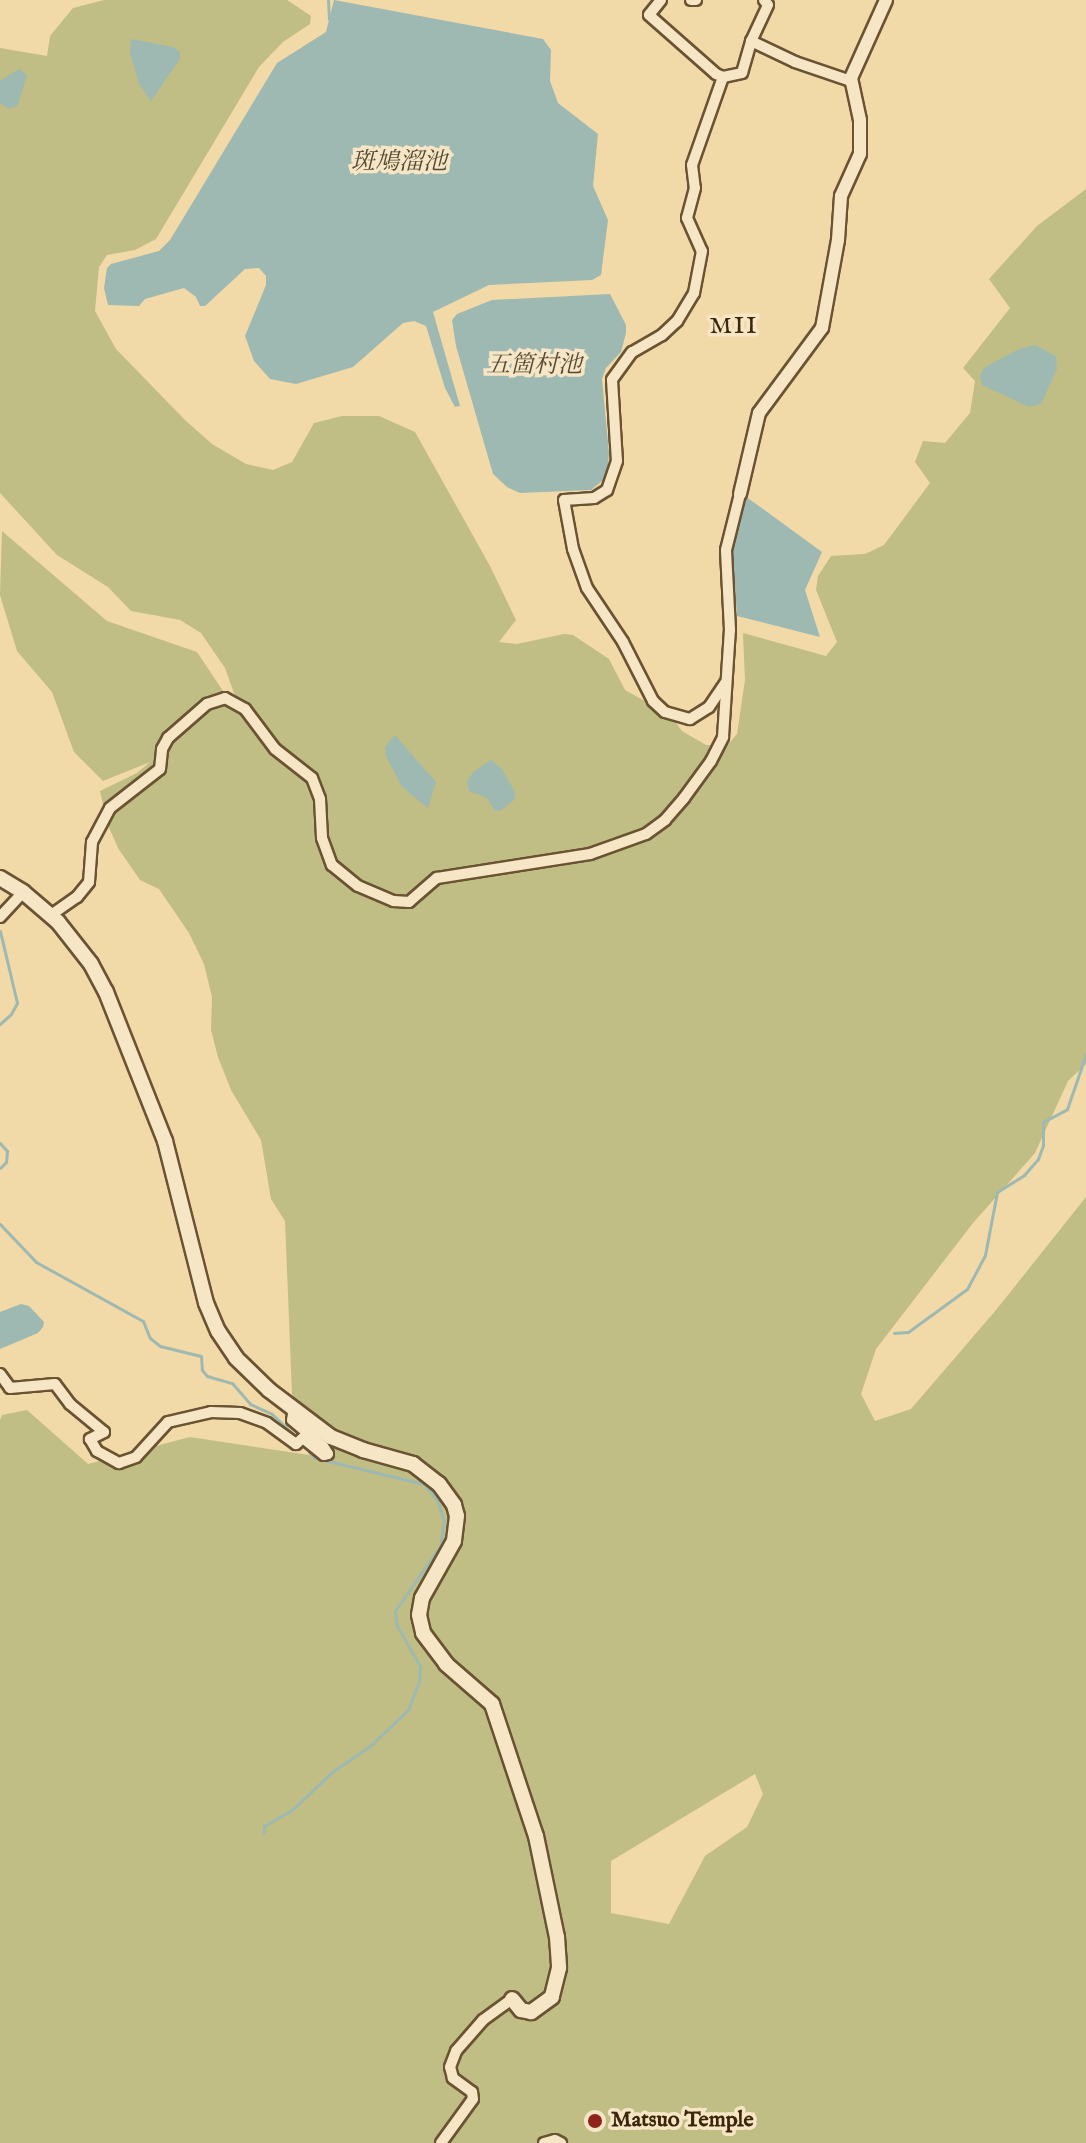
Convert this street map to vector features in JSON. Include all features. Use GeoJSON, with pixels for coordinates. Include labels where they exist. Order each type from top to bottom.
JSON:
{"type":"FeatureCollection","features":[{"type":"Feature","properties":{"kind":"main road"},"geometry":{"type":"LineString","coordinates":[[0,878],[51,915],[91,964],[151,1100],[199,1283],[218,1331],[244,1368],[294,1409],[347,1445],[413,1464],[439,1484],[454,1505],[457,1516],[454,1541],[422,1598],[419,1615],[423,1633],[446,1664],[492,1704],[536,1836],[557,1937],[557,1983],[546,2004],[531,2012],[521,2010],[512,1999]]}},
{"type":"Feature","properties":{"kind":"street"},"geometry":{"type":"LineString","coordinates":[[51,915],[77,897],[89,882],[92,842],[110,808],[160,769],[168,738],[196,713],[225,698],[238,703],[275,749],[312,778],[320,799],[322,838],[332,865],[358,886],[402,903],[414,898],[437,878],[590,854],[635,840],[655,828],[701,775],[718,749],[726,722],[730,630],[726,550],[759,413],[822,328],[838,240],[841,196],[860,154],[860,120],[851,81],[886,0]]}},
{"type":"Feature","properties":{"kind":"street"},"geometry":{"type":"LineString","coordinates":[[658,1],[649,15],[723,77]]}},
{"type":"Feature","properties":{"kind":"street"},"geometry":{"type":"LineString","coordinates":[[723,77],[742,73],[751,41],[768,2]]}},
{"type":"Feature","properties":{"kind":"street"},"geometry":{"type":"LineString","coordinates":[[751,41],[795,62],[851,81]]}},
{"type":"Feature","properties":{"kind":"street"},"geometry":{"type":"LineString","coordinates":[[723,77],[692,165],[695,188],[687,218],[702,251],[694,293],[677,321],[662,335],[632,352],[612,380],[617,461],[607,490],[594,498],[564,500],[573,549],[587,588],[623,642],[653,701],[665,712],[690,719],[709,707],[727,680]]}},
{"type":"Feature","properties":{"kind":"street"},"geometry":{"type":"LineString","coordinates":[[0,917],[23,892]]}},
{"type":"Feature","properties":{"kind":"street"},"geometry":{"type":"LineString","coordinates":[[0,1374],[10,1388],[55,1384],[70,1404],[104,1432],[90,1439],[97,1451],[112,1461],[136,1457],[168,1422],[211,1412],[240,1413],[267,1423],[324,1455],[328,1454],[292,1420],[294,1409]]}},
{"type":"Feature","properties":{"kind":"street"},"geometry":{"type":"LineString","coordinates":[[441,2143],[473,2099],[472,2092],[453,2078],[450,2067],[456,2051],[483,2020],[512,1999]]}},
{"type":"Feature","properties":{"kind":"street"},"geometry":{"type":"LineString","coordinates":[[544,2143],[555,2140],[561,2143]]}},
{"type":"Feature","properties":{"kind":"shaded area"},"geometry":{"type":"Polygon","coordinates":[[[104,0],[287,0],[311,16],[310,24],[283,42],[259,67],[156,239],[135,250],[107,255],[99,267],[95,311],[116,349],[212,444],[246,464],[273,470],[292,462],[314,423],[342,416],[379,416],[415,432],[490,566],[516,620],[499,642],[517,644],[564,634],[573,635],[609,659],[625,690],[650,704],[661,716],[673,719],[682,731],[706,745],[727,746],[737,734],[745,680],[743,633],[826,656],[837,642],[816,590],[818,576],[831,556],[865,554],[884,545],[930,483],[915,462],[923,441],[945,443],[970,413],[975,381],[963,368],[1010,308],[989,279],[1037,226],[1086,189],[1086,1064],[1068,1081],[1035,1153],[973,1223],[876,1349],[861,1394],[875,1421],[911,1409],[996,1310],[1086,1197],[1086,2143],[0,2143],[2,1415],[27,1410],[88,1464],[190,1437],[309,1455],[292,1394],[285,1221],[271,1199],[261,1140],[231,1090],[218,1057],[211,1030],[212,997],[204,964],[189,933],[159,889],[140,880],[118,848],[107,823],[100,791],[137,773],[150,762],[103,781],[74,752],[52,692],[17,651],[0,595],[2,531],[107,621],[197,652],[229,700],[235,696],[225,668],[201,633],[180,620],[131,611],[108,587],[57,555],[0,493],[0,48],[47,56],[50,36],[73,8],[104,0]],[[755,1774],[611,1861],[611,1913],[669,1924],[705,1856],[747,1827],[763,1794],[755,1774]]]}},
{"type":"Feature","properties":{"kind":"water","name":"斑鳩溜池"},"geometry":{"type":"Polygon","coordinates":[[[334,0],[543,39],[551,50],[550,81],[558,103],[598,134],[593,186],[608,220],[601,275],[592,280],[489,285],[433,312],[460,406],[455,407],[445,388],[426,326],[414,321],[403,323],[353,367],[296,384],[270,379],[254,361],[245,336],[266,285],[266,276],[259,268],[245,269],[205,306],[200,306],[196,297],[184,288],[145,299],[139,306],[108,305],[104,288],[107,268],[111,264],[159,251],[170,240],[277,63],[326,32],[334,0]]]}},
{"type":"Feature","properties":{"kind":"water"},"geometry":{"type":"Polygon","coordinates":[[[131,39],[173,47],[180,52],[180,59],[151,101],[139,84],[130,52],[131,39]]]}},
{"type":"Feature","properties":{"kind":"water"},"geometry":{"type":"Polygon","coordinates":[[[19,69],[27,75],[18,105],[9,109],[0,103],[0,81],[19,69]]]}},
{"type":"Feature","properties":{"kind":"water","name":"五箇村池"},"geometry":{"type":"Polygon","coordinates":[[[610,294],[626,325],[626,333],[621,352],[606,368],[602,379],[609,453],[607,477],[591,490],[520,493],[507,487],[493,474],[456,346],[452,320],[457,314],[492,300],[610,294]]]}},
{"type":"Feature","properties":{"kind":"water"},"geometry":{"type":"Polygon","coordinates":[[[1035,345],[1056,356],[1057,369],[1041,404],[1029,407],[982,385],[980,376],[984,368],[1019,349],[1035,345]]]}},
{"type":"Feature","properties":{"kind":"water"},"geometry":{"type":"Polygon","coordinates":[[[745,496],[822,552],[805,590],[820,637],[737,616],[732,549],[745,496]]]}},
{"type":"Feature","properties":{"kind":"water"},"geometry":{"type":"Polygon","coordinates":[[[395,735],[436,782],[428,808],[402,787],[386,756],[385,747],[395,735]]]}},
{"type":"Feature","properties":{"kind":"water"},"geometry":{"type":"Polygon","coordinates":[[[491,760],[502,769],[515,792],[514,800],[500,811],[494,810],[487,798],[469,791],[467,782],[473,772],[491,760]]]}},
{"type":"Feature","properties":{"kind":"water"},"geometry":{"type":"Polygon","coordinates":[[[21,1304],[29,1306],[44,1322],[43,1327],[38,1333],[0,1349],[0,1312],[21,1304]]]}},
{"type":"Feature","properties":{"kind":"waterway"},"geometry":{"type":"LineString","coordinates":[[328,0],[329,19]]}},
{"type":"Feature","properties":{"kind":"waterway"},"geometry":{"type":"LineString","coordinates":[[0,931],[17,1003],[0,1024]]}},
{"type":"Feature","properties":{"kind":"waterway"},"geometry":{"type":"LineString","coordinates":[[894,1333],[908,1332],[967,1289],[985,1255],[997,1192],[1024,1175],[1038,1159],[1043,1145],[1043,1122],[1067,1109],[1086,1054]]}},
{"type":"Feature","properties":{"kind":"waterway"},"geometry":{"type":"LineString","coordinates":[[0,1143],[7,1151],[6,1162],[0,1168]]}},
{"type":"Feature","properties":{"kind":"waterway"},"geometry":{"type":"LineString","coordinates":[[0,1224],[36,1262],[143,1321],[150,1338],[160,1346],[201,1356],[202,1370],[207,1376],[232,1383],[250,1404],[272,1414],[297,1438]]}},
{"type":"Feature","properties":{"kind":"waterway"},"geometry":{"type":"LineString","coordinates":[[264,1833],[264,1826],[292,1810],[332,1772],[370,1746],[408,1710],[419,1682],[420,1666],[397,1626],[395,1611],[440,1546],[444,1521],[437,1500],[424,1484],[315,1458],[302,1443]]}},
{"type":"Feature","properties":{"kind":"place","name":"Matsuo Temple"},"geometry":{"type":"Point","coordinates":[595,2121]}},
{"type":"Feature","properties":{"kind":"district","name":"MII"},"geometry":{"type":"Point","coordinates":[734,327]}}]}
